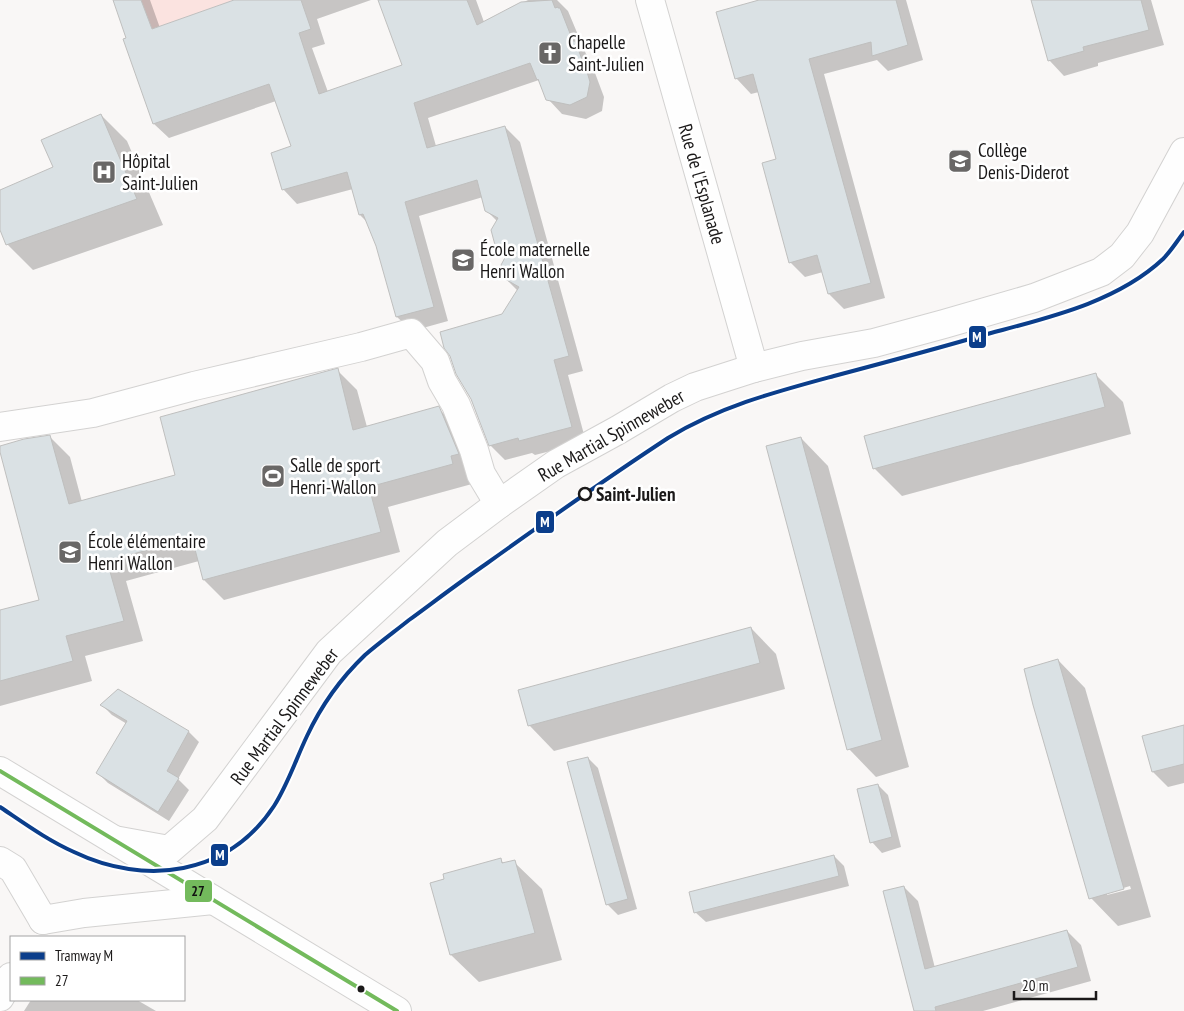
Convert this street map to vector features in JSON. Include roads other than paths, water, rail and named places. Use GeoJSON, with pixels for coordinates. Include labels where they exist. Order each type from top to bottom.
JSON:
{"type":"FeatureCollection","features":[{"type":"Feature","properties":{"kind":"street","name":"Rue de l'Esplanade"},"geometry":{"type":"LineString","coordinates":[[650,0],[754,368]]}},
{"type":"Feature","properties":{"kind":"street","name":"Rue Martial Spinneweber"},"geometry":{"type":"LineString","coordinates":[[114,840],[169,850],[205,819],[329,652],[447,543],[556,464],[672,398],[695,387],[754,368],[802,356],[874,343],[944,324],[1034,298],[1101,272],[1122,256],[1140,233],[1184,152]]}},
{"type":"Feature","properties":{"kind":"street"},"geometry":{"type":"LineString","coordinates":[[0,427],[93,413],[194,386],[411,333],[435,361],[442,380],[456,405],[482,474],[499,504]]}},
{"type":"Feature","properties":{"kind":"street"},"geometry":{"type":"LineString","coordinates":[[0,771],[397,1011]]}},
{"type":"Feature","properties":{"kind":"street"},"geometry":{"type":"LineString","coordinates":[[0,861],[13,869],[38,929],[84,913],[213,900]]}},
{"type":"Feature","properties":{"kind":"street"},"geometry":{"type":"LineString","coordinates":[[0,997],[10,979]]}},
{"type":"Feature","properties":{"kind":"tram line","name":"M"},"geometry":{"type":"LineString","coordinates":[[0,807],[54,842],[101,863],[129,869],[156,871],[183,868],[209,860],[233,848],[255,829],[274,806],[284,789],[307,736],[319,714],[332,693],[365,655],[467,578],[668,438],[708,417],[770,394],[1028,323],[1100,299],[1144,275],[1166,256],[1184,232]]}},
{"type":"Feature","properties":{"kind":"place","name":"Chapelle Saint-Julien"},"geometry":{"type":"Point","coordinates":[550,53]}},
{"type":"Feature","properties":{"kind":"place","name":"Collège Denis-Diderot"},"geometry":{"type":"Point","coordinates":[960,161]}},
{"type":"Feature","properties":{"kind":"place","name":"Hôpital Saint-Julien"},"geometry":{"type":"Point","coordinates":[104,172]}},
{"type":"Feature","properties":{"kind":"place","name":"École maternelle Henri Wallon"},"geometry":{"type":"Point","coordinates":[463,260]}},
{"type":"Feature","properties":{"kind":"place","name":"Salle de sport Henri-Wallon"},"geometry":{"type":"Point","coordinates":[273,476]}},
{"type":"Feature","properties":{"kind":"place","name":"Saint-Julien"},"geometry":{"type":"Point","coordinates":[585,494]}},
{"type":"Feature","properties":{"kind":"place","name":"École élémentaire Henri Wallon"},"geometry":{"type":"Point","coordinates":[70,552]}}]}
